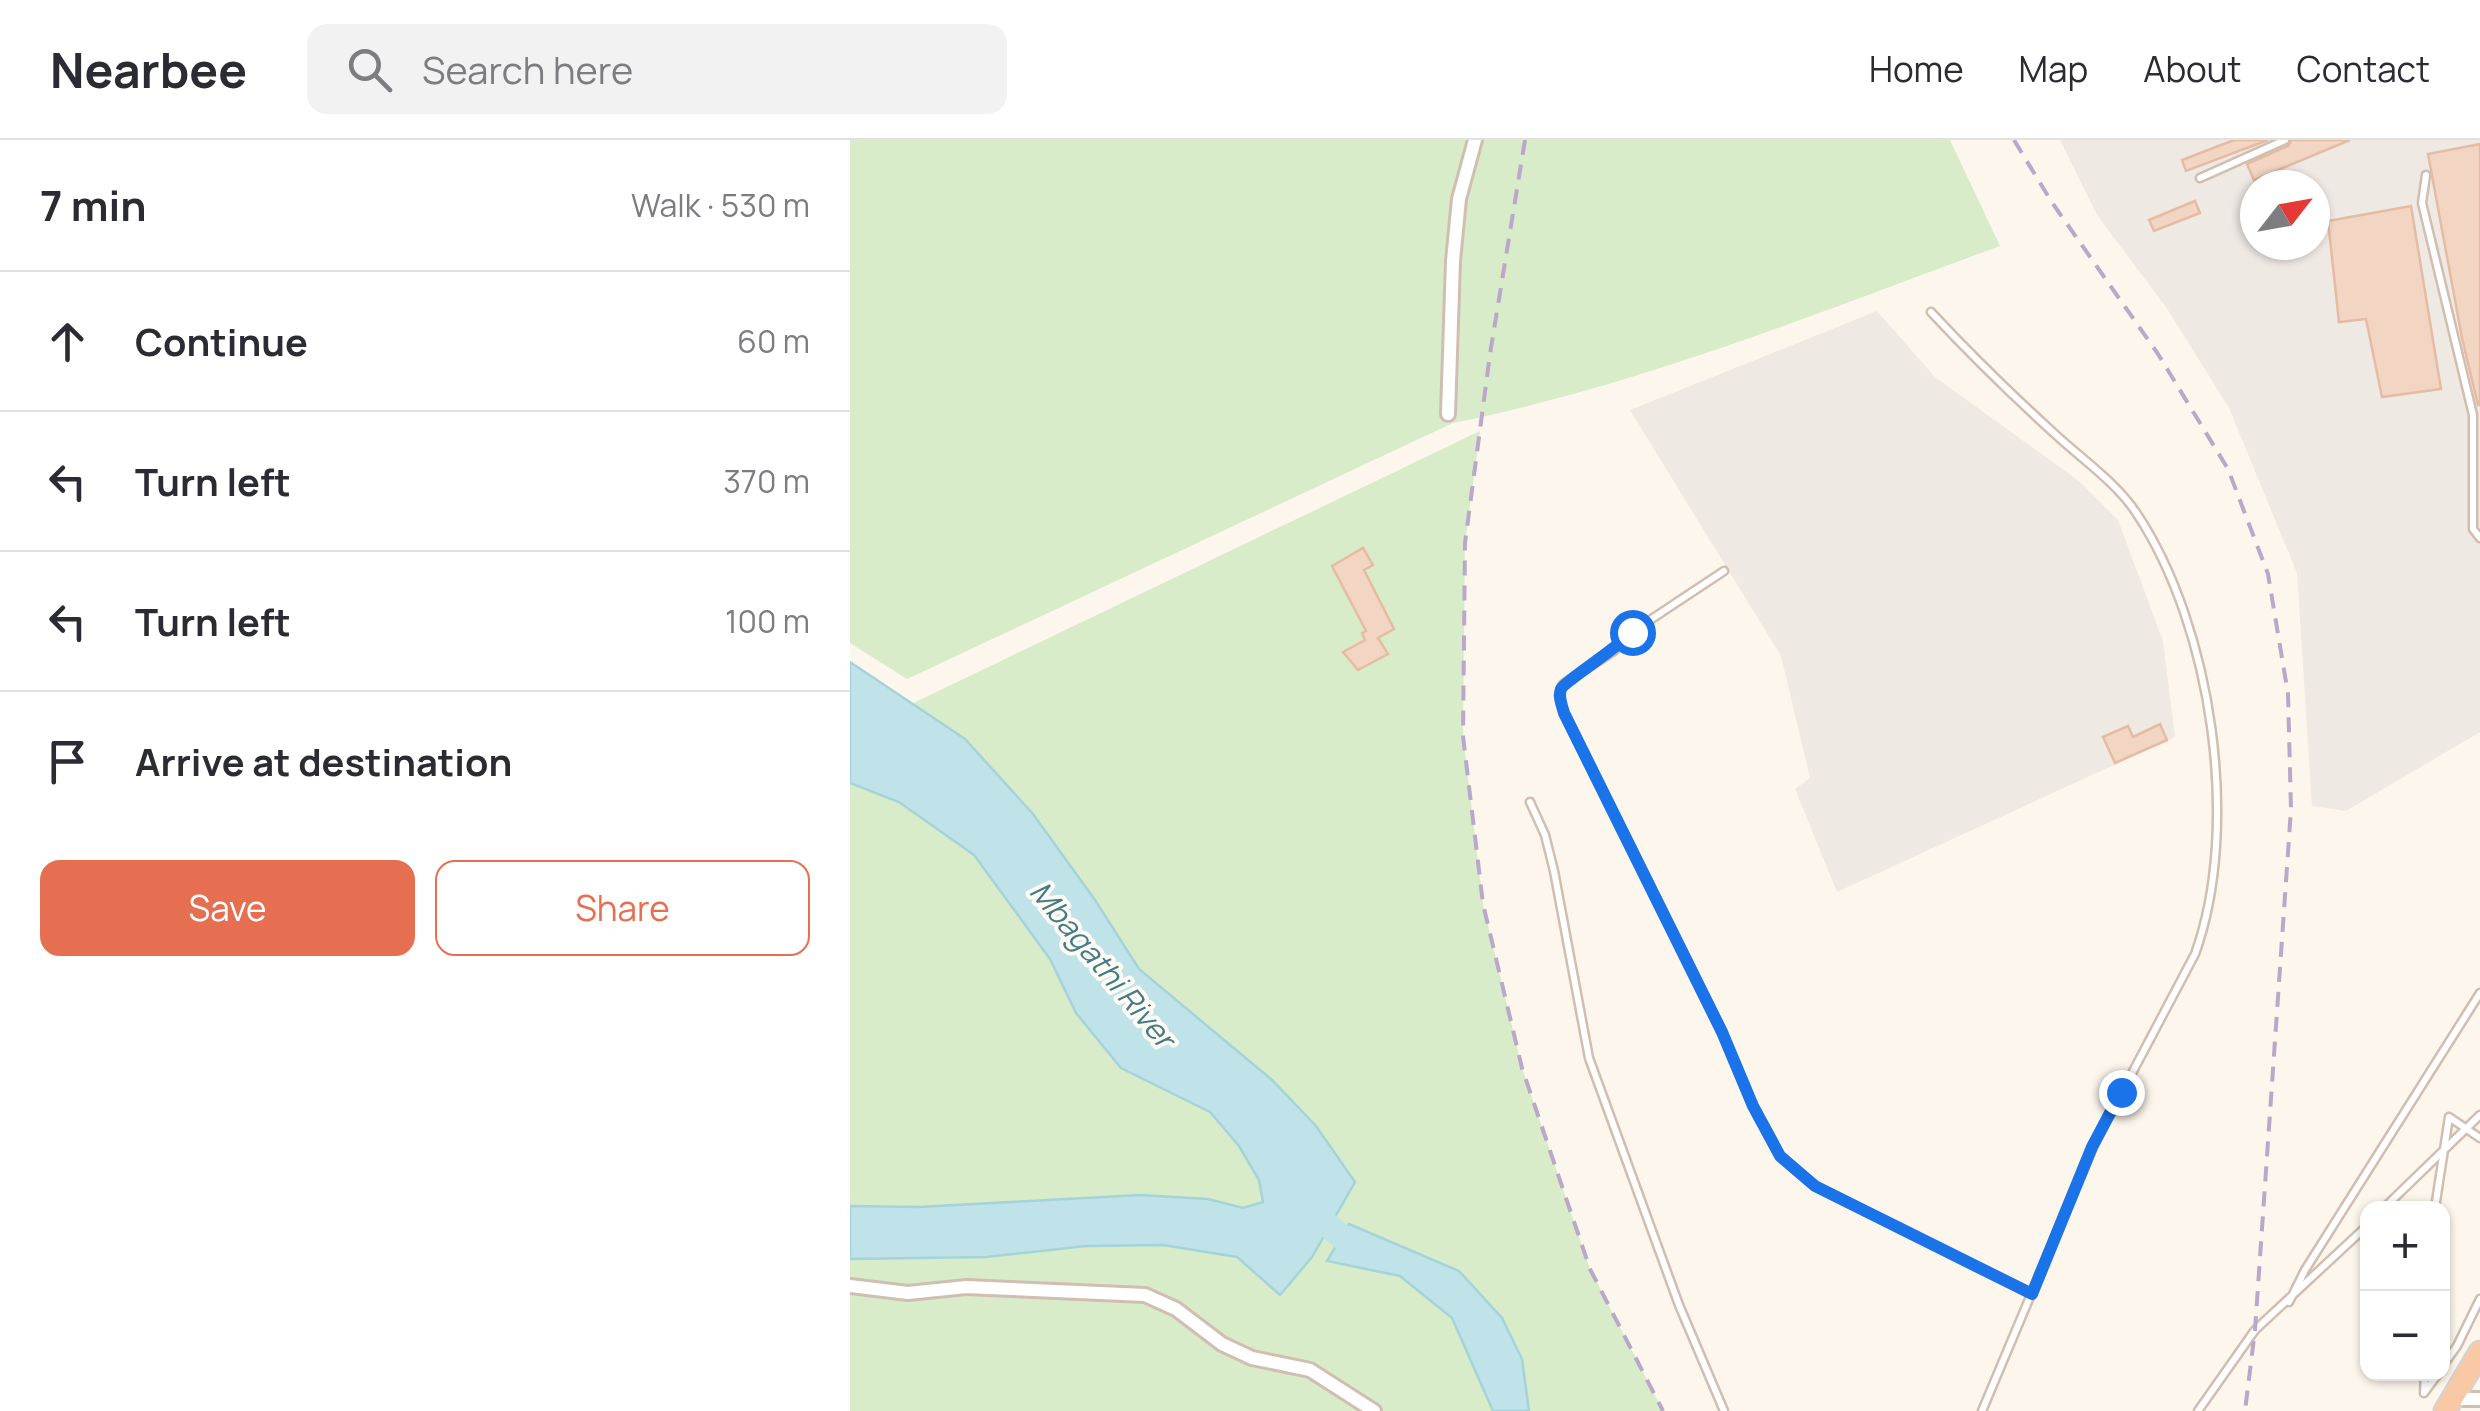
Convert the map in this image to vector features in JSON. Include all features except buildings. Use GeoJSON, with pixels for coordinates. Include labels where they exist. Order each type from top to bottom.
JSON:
{"type":"FeatureCollection","features":[{"type":"Feature","properties":{"kind":"highway"},"geometry":{"type":"LineString","coordinates":[[2461,1405],[2480,1352]]}},
{"type":"Feature","properties":{"kind":"highway"},"geometry":{"type":"LineString","coordinates":[[2461,1405],[2480,1372]]}},
{"type":"Feature","properties":{"kind":"street"},"geometry":{"type":"LineString","coordinates":[[1448,414],[1452,260],[1459,199],[1475,140]]}},
{"type":"Feature","properties":{"kind":"street"},"geometry":{"type":"LineString","coordinates":[[850,1286],[908,1293],[966,1287],[1146,1295],[1176,1309],[1231,1348],[1252,1358],[1310,1370],[1374,1411]]}},
{"type":"Feature","properties":{"kind":"lane"},"geometry":{"type":"LineString","coordinates":[[2200,178],[2285,140]]}},
{"type":"Feature","properties":{"kind":"lane"},"geometry":{"type":"LineString","coordinates":[[2426,176],[2422,203],[2473,415],[2473,529],[2480,538]]}},
{"type":"Feature","properties":{"kind":"lane"},"geometry":{"type":"LineString","coordinates":[[1931,312],[1988,373],[2136,512],[2170,576],[2200,667],[2217,772],[2219,823],[2206,924],[2180,987],[2092,1147],[1982,1411]]}},
{"type":"Feature","properties":{"kind":"lane"},"geometry":{"type":"LineString","coordinates":[[1724,571],[1563,684],[1559,695],[1564,713],[1780,1156],[1815,1186],[2032,1294]]}},
{"type":"Feature","properties":{"kind":"lane"},"geometry":{"type":"LineString","coordinates":[[1530,802],[1554,871],[1589,1058],[1679,1306],[1724,1411]]}},
{"type":"Feature","properties":{"kind":"lane"},"geometry":{"type":"LineString","coordinates":[[2288,1302],[2480,993]]}},
{"type":"Feature","properties":{"kind":"lane"},"geometry":{"type":"LineString","coordinates":[[2391,1201],[2480,1115]]}},
{"type":"Feature","properties":{"kind":"lane"},"geometry":{"type":"LineString","coordinates":[[2436,1201],[2449,1117],[2480,1138]]}},
{"type":"Feature","properties":{"kind":"lane"},"geometry":{"type":"LineString","coordinates":[[2198,1411],[2256,1330],[2360,1233]]}},
{"type":"Feature","properties":{"kind":"lane"},"geometry":{"type":"LineString","coordinates":[[2450,1356],[2480,1300]]}},
{"type":"Feature","properties":{"kind":"lane"},"geometry":{"type":"LineString","coordinates":[[2425,1381],[2424,1393],[2433,1381]]}},
{"type":"Feature","properties":{"kind":"shaded area"},"geometry":{"type":"Polygon","coordinates":[[[2060,140],[2480,140],[2480,732],[2346,811],[2312,806],[2297,573],[2229,408],[2166,307],[2097,215],[2060,140]]]}},
{"type":"Feature","properties":{"kind":"shaded area"},"geometry":{"type":"Polygon","coordinates":[[[1877,311],[1935,377],[2079,481],[2118,520],[2163,641],[2175,737],[1837,892],[1795,789],[1810,778],[1781,656],[1630,410],[1877,311]]]}},
{"type":"Feature","properties":{"kind":"green space"},"geometry":{"type":"Polygon","coordinates":[[[850,140],[1950,140],[2000,246],[1661,368],[1453,423],[907,679],[850,643],[850,140]]]}},
{"type":"Feature","properties":{"kind":"green space"},"geometry":{"type":"Polygon","coordinates":[[[1480,431],[1465,543],[1463,736],[1483,904],[1522,1068],[1590,1269],[1663,1411],[850,1411],[850,730],[1480,431]]]}},
{"type":"Feature","properties":{"kind":"water","name":"Mbagathi River"},"geometry":{"type":"Polygon","coordinates":[[[850,662],[965,739],[1033,814],[1139,969],[1272,1080],[1316,1126],[1355,1182],[1312,1257],[1280,1295],[1237,1257],[1163,1245],[1086,1246],[986,1257],[850,1259],[850,1206],[919,1207],[1140,1195],[1208,1199],[1243,1208],[1263,1202],[1259,1180],[1239,1146],[1210,1112],[1121,1068],[1076,1013],[1050,959],[974,855],[899,802],[850,783],[850,662]]]}},
{"type":"Feature","properties":{"kind":"water"},"geometry":{"type":"Polygon","coordinates":[[[1349,1224],[1459,1271],[1502,1318],[1522,1359],[1529,1411],[1493,1411],[1452,1318],[1400,1276],[1327,1261],[1349,1224]]]}},
{"type":"Feature","properties":{"kind":"waterway"},"geometry":{"type":"LineString","coordinates":[[1306,1206],[1351,1245],[1371,1251]]}},
{"type":"Feature","properties":{"kind":"railway"},"geometry":{"type":"LineString","coordinates":[[1525,140],[1490,354],[1465,543],[1463,736],[1483,904],[1522,1068],[1590,1269],[1663,1411]]}},
{"type":"Feature","properties":{"kind":"railway"},"geometry":{"type":"LineString","coordinates":[[2014,140],[2051,201],[2158,354],[2228,469],[2268,574],[2288,694],[2291,809],[2255,1330],[2245,1411]]}},
{"type":"Feature","properties":{"kind":"route"},"geometry":{"type":"LineString","coordinates":[[1632,632],[1614,651],[1563,684],[1559,695],[1564,713],[1722,1032],[1753,1106],[1780,1156],[1796,1172],[1815,1186],[2032,1294],[2092,1147],[2121,1092]]}}]}
